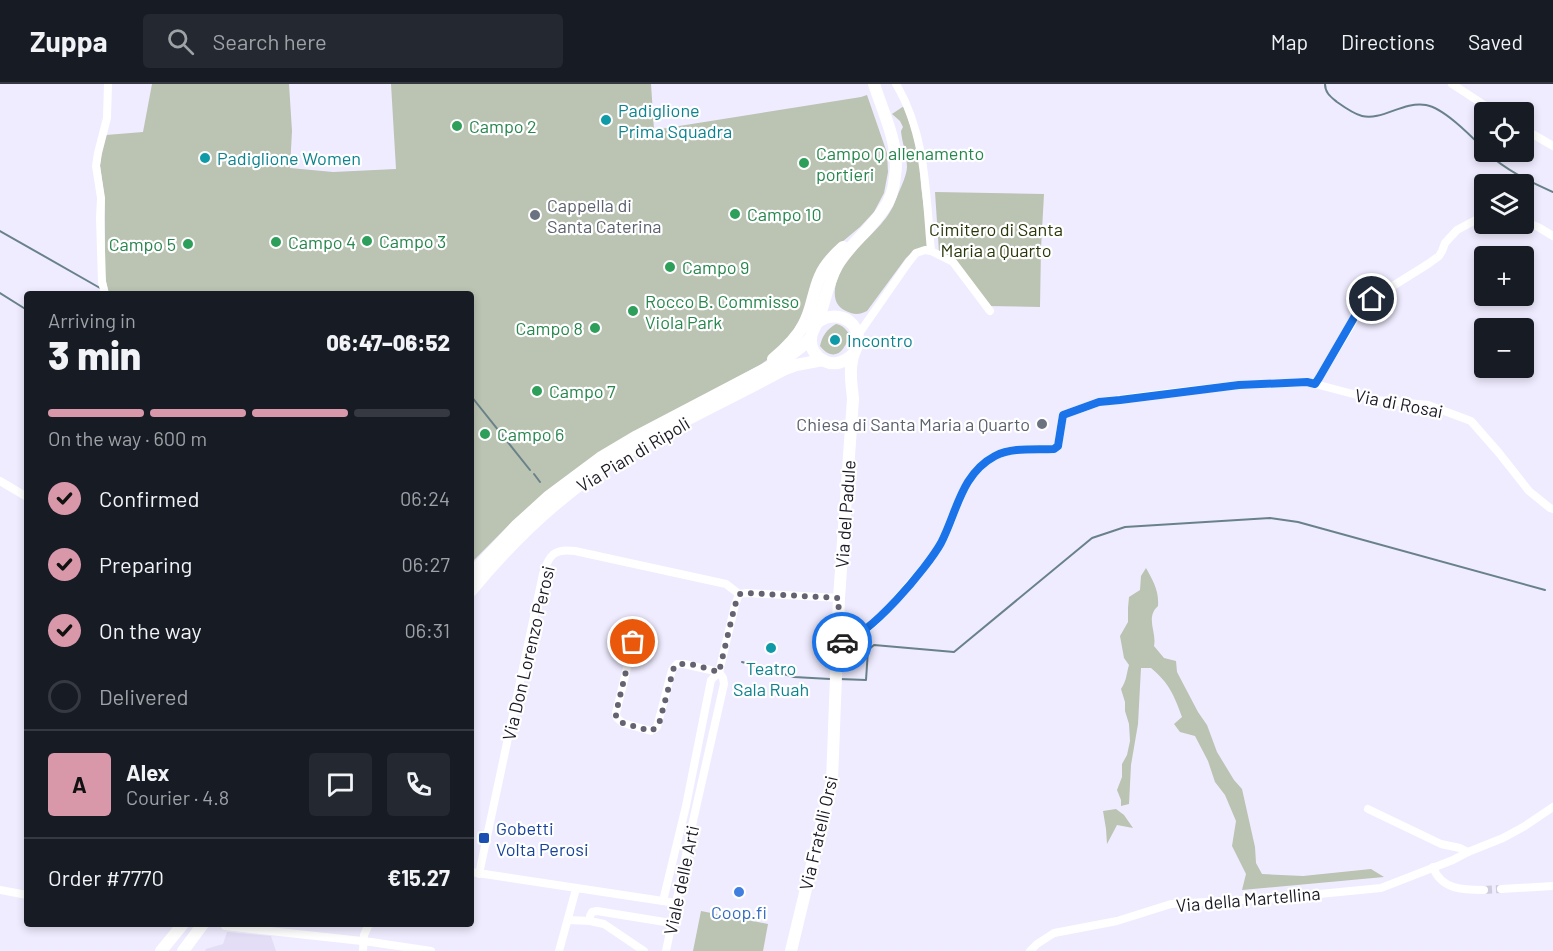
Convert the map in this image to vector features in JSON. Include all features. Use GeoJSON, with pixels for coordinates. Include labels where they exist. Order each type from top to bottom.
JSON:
{"type":"FeatureCollection","features":[{"type":"Feature","properties":{"kind":"main road"},"geometry":{"type":"LineString","coordinates":[[853,354],[836,363],[823,360],[813,350],[811,337],[837,266],[877,219],[886,206],[893,187],[896,165],[894,145],[874,84]]}},
{"type":"Feature","properties":{"kind":"main road","name":"Via Pian di Ripoli"},"geometry":{"type":"LineString","coordinates":[[757,372],[788,347],[799,332],[808,314],[820,276],[829,262],[842,248],[864,232]]}},
{"type":"Feature","properties":{"kind":"main road"},"geometry":{"type":"LineString","coordinates":[[828,290],[832,304],[855,328],[858,335]]}},
{"type":"Feature","properties":{"kind":"main road","name":"Via del Padule"},"geometry":{"type":"LineString","coordinates":[[818,322],[828,317],[845,319]]}},
{"type":"Feature","properties":{"kind":"main road","name":"Via del Padule"},"geometry":{"type":"LineString","coordinates":[[837,642],[853,399],[851,364],[857,347],[858,335]]}},
{"type":"Feature","properties":{"kind":"main road","name":"Via Pian di Ripoli"},"geometry":{"type":"LineString","coordinates":[[474,571],[516,526],[549,496],[588,467],[637,436],[788,357],[811,337]]}},
{"type":"Feature","properties":{"kind":"main road","name":"Via Pian di Ripoli"},"geometry":{"type":"LineString","coordinates":[[474,587],[524,532],[594,474],[785,369],[823,360]]}},
{"type":"Feature","properties":{"kind":"main road"},"geometry":{"type":"LineString","coordinates":[[836,363],[851,386]]}},
{"type":"Feature","properties":{"kind":"main road","name":"Via Fratelli Orsi"},"geometry":{"type":"LineString","coordinates":[[791,951],[832,781],[837,642]]}},
{"type":"Feature","properties":{"kind":"main road"},"geometry":{"type":"LineString","coordinates":[[161,951],[181,927]]}},
{"type":"Feature","properties":{"kind":"main road"},"geometry":{"type":"LineString","coordinates":[[183,951],[201,927]]}},
{"type":"Feature","properties":{"kind":"street"},"geometry":{"type":"LineString","coordinates":[[104,291],[102,282],[101,198],[96,166],[107,118],[108,84]]}},
{"type":"Feature","properties":{"kind":"street"},"geometry":{"type":"LineString","coordinates":[[896,84],[908,107],[922,152],[933,252],[953,262],[990,311]]}},
{"type":"Feature","properties":{"kind":"street"},"geometry":{"type":"LineString","coordinates":[[1452,84],[1480,102]]}},
{"type":"Feature","properties":{"kind":"street"},"geometry":{"type":"LineString","coordinates":[[1534,135],[1553,146]]}},
{"type":"Feature","properties":{"kind":"street"},"geometry":{"type":"LineString","coordinates":[[1315,384],[1361,309],[1372,299],[1428,264],[1438,256],[1445,243],[1457,230],[1474,220]]}},
{"type":"Feature","properties":{"kind":"street"},"geometry":{"type":"LineString","coordinates":[[1534,226],[1553,236]]}},
{"type":"Feature","properties":{"kind":"street","name":"Via del Padule"},"geometry":{"type":"LineString","coordinates":[[858,335],[916,253],[933,252]]}},
{"type":"Feature","properties":{"kind":"street","name":"Via del Padule"},"geometry":{"type":"LineString","coordinates":[[845,319],[864,316],[881,300]]}},
{"type":"Feature","properties":{"kind":"street","name":"Via di Rosai"},"geometry":{"type":"LineString","coordinates":[[837,642],[853,638],[864,631],[886,611],[928,563],[941,543],[962,491],[976,472],[994,457],[1006,452],[1054,449],[1058,446],[1063,415],[1099,402],[1239,385],[1307,382],[1376,400],[1428,405],[1471,421],[1529,491],[1553,509]]}},
{"type":"Feature","properties":{"kind":"street"},"geometry":{"type":"LineString","coordinates":[[0,481],[24,495]]}},
{"type":"Feature","properties":{"kind":"street","name":"Via Don Lorenzo Perosi"},"geometry":{"type":"LineString","coordinates":[[475,873],[543,574],[550,557],[562,550],[575,551],[726,584],[740,594]]}},
{"type":"Feature","properties":{"kind":"street"},"geometry":{"type":"LineString","coordinates":[[740,594],[839,598]]}},
{"type":"Feature","properties":{"kind":"street","name":"Viale delle Arti"},"geometry":{"type":"LineString","coordinates":[[663,901],[686,806],[711,680],[719,672],[735,605],[740,594]]}},
{"type":"Feature","properties":{"kind":"street"},"geometry":{"type":"LineString","coordinates":[[633,642],[616,713],[616,718],[623,723],[651,731],[657,727],[672,670],[676,664],[719,672]]}},
{"type":"Feature","properties":{"kind":"street","name":"Viale delle Arti"},"geometry":{"type":"LineString","coordinates":[[666,951],[724,684],[719,672]]}},
{"type":"Feature","properties":{"kind":"street","name":"Viale delle Arti"},"geometry":{"type":"LineString","coordinates":[[686,806],[696,808]]}},
{"type":"Feature","properties":{"kind":"street","name":"Via della Martellina"},"geometry":{"type":"LineString","coordinates":[[1030,951],[1054,933],[1116,921],[1171,904],[1381,888],[1503,838],[1553,807]]}},
{"type":"Feature","properties":{"kind":"street"},"geometry":{"type":"LineString","coordinates":[[1368,809],[1441,844],[1467,852]]}},
{"type":"Feature","properties":{"kind":"street"},"geometry":{"type":"LineString","coordinates":[[1433,867],[1447,885],[1463,890],[1484,890]]}},
{"type":"Feature","properties":{"kind":"street"},"geometry":{"type":"LineString","coordinates":[[475,873],[676,903]]}},
{"type":"Feature","properties":{"kind":"street"},"geometry":{"type":"LineString","coordinates":[[1501,889],[1553,886]]}},
{"type":"Feature","properties":{"kind":"street"},"geometry":{"type":"LineString","coordinates":[[559,951],[576,889]]}},
{"type":"Feature","properties":{"kind":"street"},"geometry":{"type":"LineString","coordinates":[[0,890],[24,894]]}},
{"type":"Feature","properties":{"kind":"street"},"geometry":{"type":"LineString","coordinates":[[590,921],[592,912],[597,911],[671,923]]}},
{"type":"Feature","properties":{"kind":"street"},"geometry":{"type":"LineString","coordinates":[[568,920],[604,924],[644,951]]}},
{"type":"Feature","properties":{"kind":"street"},"geometry":{"type":"LineString","coordinates":[[234,927],[364,941],[431,951]]}},
{"type":"Feature","properties":{"kind":"street"},"geometry":{"type":"LineString","coordinates":[[363,951],[364,935],[368,927]]}},
{"type":"Feature","properties":{"kind":"shaded area"},"geometry":{"type":"Polygon","coordinates":[[[227,932],[271,936],[276,951],[205,951],[223,944],[227,932]]]}},
{"type":"Feature","properties":{"kind":"green space","name":"Rocco B. Commisso Viola Park"},"geometry":{"type":"Polygon","coordinates":[[[152,84],[289,84],[292,131],[290,168],[333,172],[396,169],[391,84],[651,84],[654,130],[867,95],[887,153],[888,172],[884,193],[874,212],[836,247],[793,332],[774,355],[686,405],[512,522],[474,560],[474,291],[108,291],[105,277],[105,202],[100,165],[102,149],[106,135],[143,132],[152,84]]]}},
{"type":"Feature","properties":{"kind":"green space"},"geometry":{"type":"Polygon","coordinates":[[[904,106],[919,152],[929,246],[915,250],[906,258],[867,311],[859,314],[852,313],[840,307],[836,301],[835,286],[848,259],[886,218],[904,180],[907,167],[901,131],[903,127],[892,114],[904,106]]]}},
{"type":"Feature","properties":{"kind":"green space","name":"Cimitero di Santa Maria a Quarto"},"geometry":{"type":"Polygon","coordinates":[[[935,192],[1044,194],[1040,307],[988,306],[939,252],[935,192]]]}},
{"type":"Feature","properties":{"kind":"green space"},"geometry":{"type":"Polygon","coordinates":[[[836,324],[849,334],[842,350],[830,354],[820,346],[825,333],[836,324]]]}},
{"type":"Feature","properties":{"kind":"green space"},"geometry":{"type":"Polygon","coordinates":[[[1146,568],[1158,595],[1158,606],[1152,615],[1154,646],[1164,658],[1176,661],[1177,672],[1207,725],[1217,752],[1242,789],[1255,847],[1256,863],[1262,874],[1303,876],[1371,869],[1384,877],[1242,890],[1246,874],[1232,846],[1236,821],[1225,795],[1215,782],[1208,761],[1195,736],[1180,732],[1174,724],[1182,717],[1176,702],[1167,684],[1151,668],[1141,668],[1138,724],[1131,765],[1129,804],[1121,806],[1117,790],[1122,777],[1122,764],[1130,741],[1129,724],[1121,689],[1129,665],[1124,658],[1120,636],[1128,622],[1129,597],[1140,590],[1141,576],[1146,568]]]}},
{"type":"Feature","properties":{"kind":"green space"},"geometry":{"type":"Polygon","coordinates":[[[1116,809],[1124,815],[1133,828],[1117,825],[1107,844],[1103,811],[1116,809]]]}},
{"type":"Feature","properties":{"kind":"green space"},"geometry":{"type":"Polygon","coordinates":[[[701,911],[768,924],[763,951],[693,951],[701,911]]]}},
{"type":"Feature","properties":{"kind":"waterway"},"geometry":{"type":"LineString","coordinates":[[1325,84],[1327,92],[1333,98],[1356,114],[1370,117],[1409,106],[1426,105],[1441,111],[1474,140]]}},
{"type":"Feature","properties":{"kind":"waterway"},"geometry":{"type":"LineString","coordinates":[[1498,162],[1518,175],[1553,192]]}},
{"type":"Feature","properties":{"kind":"waterway"},"geometry":{"type":"LineString","coordinates":[[0,231],[100,288]]}},
{"type":"Feature","properties":{"kind":"waterway"},"geometry":{"type":"LineString","coordinates":[[0,293],[24,308]]}},
{"type":"Feature","properties":{"kind":"waterway"},"geometry":{"type":"LineString","coordinates":[[474,400],[530,470]]}},
{"type":"Feature","properties":{"kind":"waterway"},"geometry":{"type":"LineString","coordinates":[[534,474],[540,482]]}},
{"type":"Feature","properties":{"kind":"waterway"},"geometry":{"type":"LineString","coordinates":[[839,679],[866,680],[868,650],[874,645],[954,652],[1092,538],[1125,527],[1270,518],[1298,522],[1545,590]]}},
{"type":"Feature","properties":{"kind":"waterway"},"geometry":{"type":"LineString","coordinates":[[742,662],[794,677],[830,679]]}},
{"type":"Feature","properties":{"kind":"tunnel"},"geometry":{"type":"LineString","coordinates":[[1484,890],[1501,889]]}},
{"type":"Feature","properties":{"kind":"way so far"},"geometry":{"type":"LineString","coordinates":[[633,642],[616,718],[623,723],[651,731],[659,724],[672,670],[676,664],[719,672],[735,605],[740,594],[839,598],[837,642],[842,642]]}},
{"type":"Feature","properties":{"kind":"place","name":"Padiglione Prima Squadra"},"geometry":{"type":"Point","coordinates":[606,120]}},
{"type":"Feature","properties":{"kind":"place","name":"Campo 2"},"geometry":{"type":"Point","coordinates":[457,126]}},
{"type":"Feature","properties":{"kind":"place","name":"Padiglione Women"},"geometry":{"type":"Point","coordinates":[205,158]}},
{"type":"Feature","properties":{"kind":"place","name":"Campo Q allenamento portieri"},"geometry":{"type":"Point","coordinates":[804,163]}},
{"type":"Feature","properties":{"kind":"place","name":"Campo 10"},"geometry":{"type":"Point","coordinates":[735,214]}},
{"type":"Feature","properties":{"kind":"place","name":"Cappella di Santa Caterina"},"geometry":{"type":"Point","coordinates":[535,215]}},
{"type":"Feature","properties":{"kind":"place","name":"Campo 3"},"geometry":{"type":"Point","coordinates":[367,241]}},
{"type":"Feature","properties":{"kind":"place","name":"Campo 4"},"geometry":{"type":"Point","coordinates":[276,242]}},
{"type":"Feature","properties":{"kind":"place","name":"Campo 5"},"geometry":{"type":"Point","coordinates":[188,244]}},
{"type":"Feature","properties":{"kind":"place","name":"Campo 9"},"geometry":{"type":"Point","coordinates":[670,267]}},
{"type":"Feature","properties":{"kind":"place","name":"Rocco B. Commisso Viola Park"},"geometry":{"type":"Point","coordinates":[633,311]}},
{"type":"Feature","properties":{"kind":"place","name":"Campo 8"},"geometry":{"type":"Point","coordinates":[595,328]}},
{"type":"Feature","properties":{"kind":"place","name":"Incontro"},"geometry":{"type":"Point","coordinates":[835,340]}},
{"type":"Feature","properties":{"kind":"place","name":"Campo 7"},"geometry":{"type":"Point","coordinates":[537,391]}},
{"type":"Feature","properties":{"kind":"place","name":"Chiesa di Santa Maria a Quarto"},"geometry":{"type":"Point","coordinates":[1042,424]}},
{"type":"Feature","properties":{"kind":"place","name":"Campo 6"},"geometry":{"type":"Point","coordinates":[485,434]}},
{"type":"Feature","properties":{"kind":"place","name":"Teatro Sala Ruah"},"geometry":{"type":"Point","coordinates":[771,648]}},
{"type":"Feature","properties":{"kind":"place","name":"Gobetti Volta Perosi"},"geometry":{"type":"Point","coordinates":[484,838]}},
{"type":"Feature","properties":{"kind":"place","name":"Coop.fi"},"geometry":{"type":"Point","coordinates":[739,892]}},
{"type":"Feature","properties":{"kind":"route"},"geometry":{"type":"LineString","coordinates":[[842,642],[864,631],[886,611],[928,563],[941,543],[962,491],[976,472],[994,457],[1018,450],[1054,449],[1058,446],[1063,415],[1099,402],[1239,385],[1307,382],[1315,384],[1355,316],[1372,299]]}}]}
